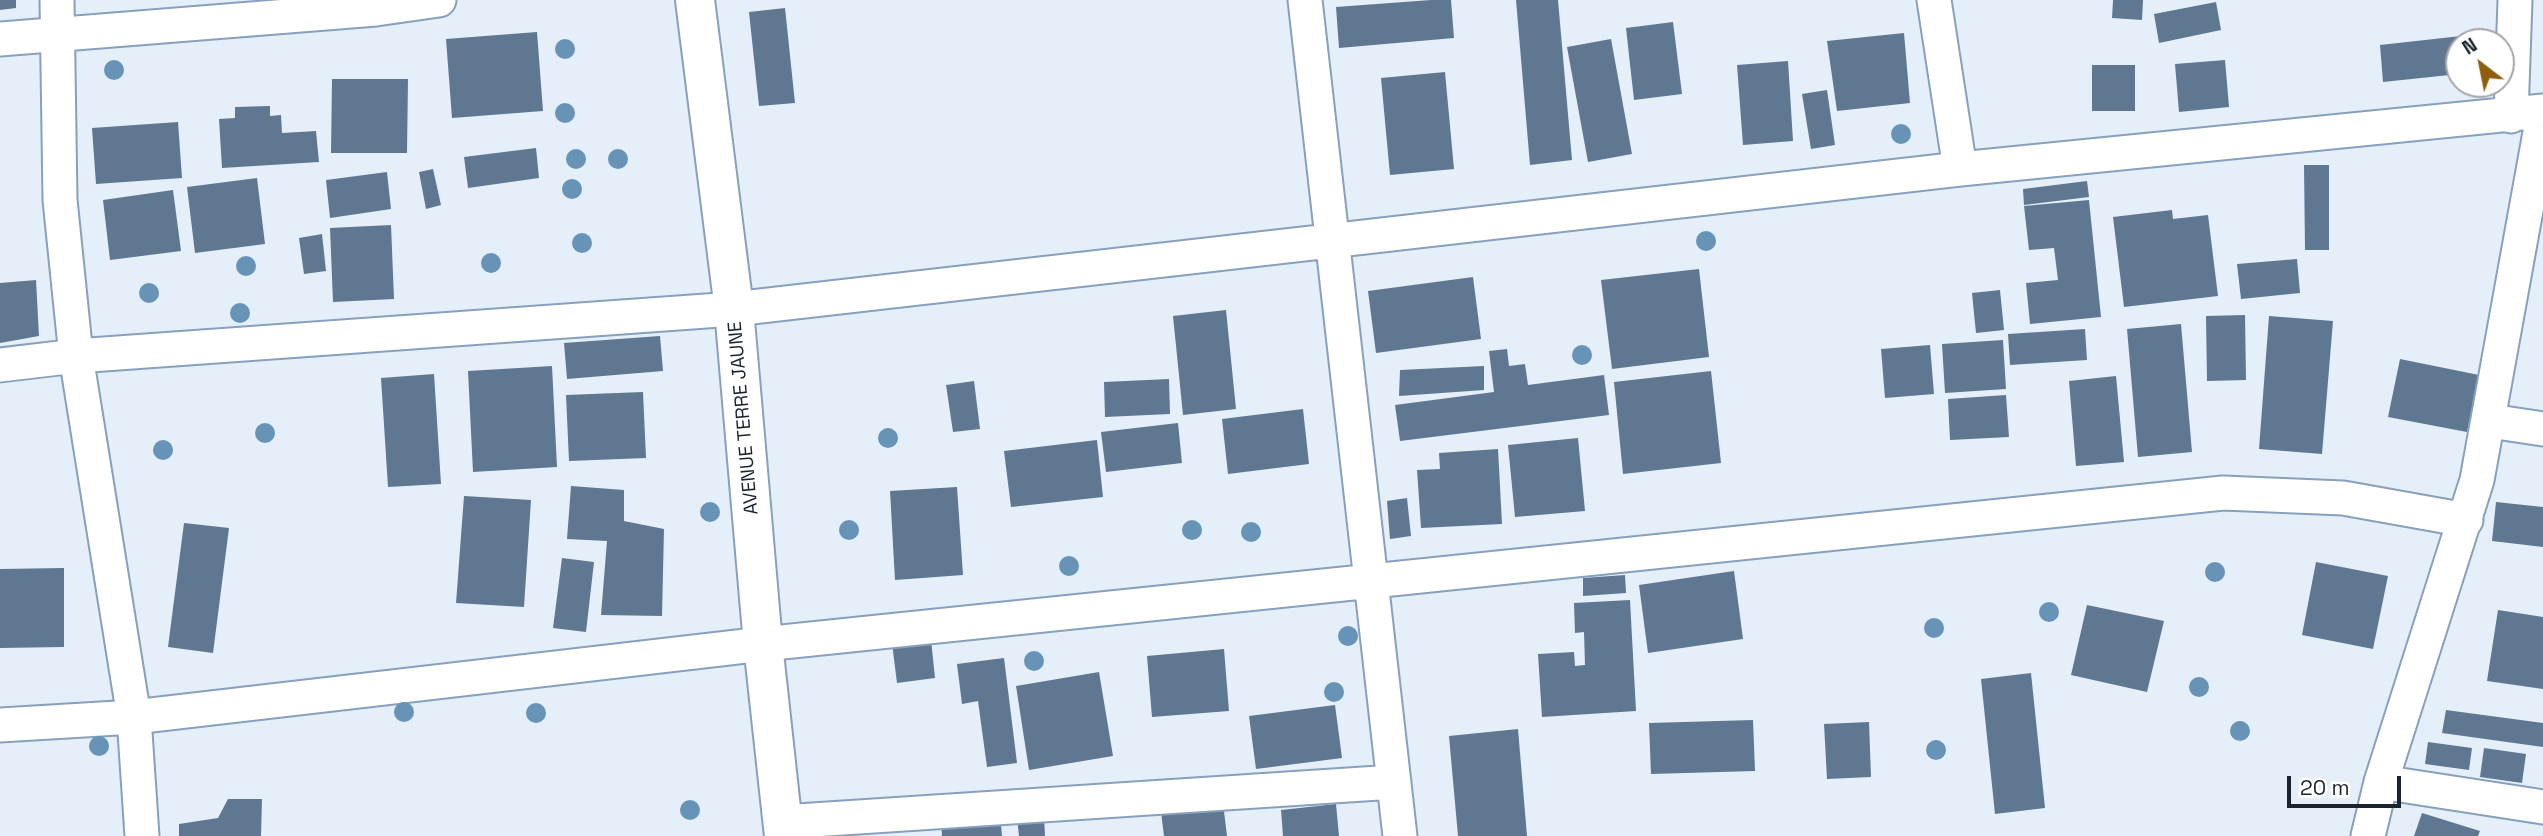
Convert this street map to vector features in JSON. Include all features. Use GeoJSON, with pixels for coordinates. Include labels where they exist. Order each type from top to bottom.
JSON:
{"type":"FeatureCollection","features":[{"type":"Feature","properties":{"kind":"street"},"geometry":{"type":"LineString","coordinates":[[57,0],[60,200],[76,356],[134,718],[142,836]]}},
{"type":"Feature","properties":{"kind":"street"},"geometry":{"type":"LineString","coordinates":[[0,39],[376,9],[439,0]]}},
{"type":"Feature","properties":{"kind":"street","name":"AVENUE TERRE JAUNE"},"geometry":{"type":"LineString","coordinates":[[695,0],[734,309],[763,644],[783,829]]}},
{"type":"Feature","properties":{"kind":"street"},"geometry":{"type":"LineString","coordinates":[[1306,0],[1400,836]]}},
{"type":"Feature","properties":{"kind":"street"},"geometry":{"type":"LineString","coordinates":[[1934,0],[1959,169]]}},
{"type":"Feature","properties":{"kind":"street"},"geometry":{"type":"LineString","coordinates":[[2368,836],[2381,782],[2466,520],[2490,421],[2532,114],[2515,0]]}},
{"type":"Feature","properties":{"kind":"street"},"geometry":{"type":"LineString","coordinates":[[0,365],[76,356],[734,309],[1959,169],[2532,114]]}},
{"type":"Feature","properties":{"kind":"street"},"geometry":{"type":"LineString","coordinates":[[2490,421],[2543,429]]}},
{"type":"Feature","properties":{"kind":"street"},"geometry":{"type":"LineString","coordinates":[[0,725],[134,718],[763,644],[1372,583],[1975,516],[2223,493],[2343,498],[2466,520]]}},
{"type":"Feature","properties":{"kind":"street"},"geometry":{"type":"LineString","coordinates":[[783,829],[1394,782]]}},
{"type":"Feature","properties":{"kind":"street"},"geometry":{"type":"LineString","coordinates":[[2381,782],[2543,807]]}},
{"type":"Feature","properties":{"kind":"building"},"geometry":{"type":"Polygon","coordinates":[[[0,0],[16,0],[16,8],[0,10],[0,0]]]}},
{"type":"Feature","properties":{"kind":"building"},"geometry":{"type":"Polygon","coordinates":[[[1451,0],[1454,38],[1339,48],[1336,7],[1451,0]]]}},
{"type":"Feature","properties":{"kind":"building"},"geometry":{"type":"Polygon","coordinates":[[[1516,0],[1558,0],[1572,160],[1530,165],[1516,0]]]}},
{"type":"Feature","properties":{"kind":"building"},"geometry":{"type":"Polygon","coordinates":[[[2113,0],[2143,0],[2142,20],[2112,18],[2113,0]]]}},
{"type":"Feature","properties":{"kind":"building"},"geometry":{"type":"Polygon","coordinates":[[[2216,2],[2221,30],[2159,43],[2154,14],[2216,2]]]}},
{"type":"Feature","properties":{"kind":"building"},"geometry":{"type":"Polygon","coordinates":[[[785,8],[795,103],[759,106],[749,12],[785,8]]]}},
{"type":"Feature","properties":{"kind":"building"},"geometry":{"type":"Polygon","coordinates":[[[1673,22],[1682,94],[1634,100],[1626,28],[1673,22]]]}},
{"type":"Feature","properties":{"kind":"building"},"geometry":{"type":"Polygon","coordinates":[[[537,32],[543,111],[452,118],[446,39],[537,32]]]}},
{"type":"Feature","properties":{"kind":"building"},"geometry":{"type":"Polygon","coordinates":[[[1904,33],[1910,103],[1837,111],[1827,41],[1904,33]]]}},
{"type":"Feature","properties":{"kind":"building"},"geometry":{"type":"Polygon","coordinates":[[[2445,38],[2445,75],[2383,82],[2380,45],[2445,38]]]}},
{"type":"Feature","properties":{"kind":"building"},"geometry":{"type":"Polygon","coordinates":[[[1611,39],[1632,154],[1588,162],[1567,47],[1611,39]]]}},
{"type":"Feature","properties":{"kind":"building"},"geometry":{"type":"Polygon","coordinates":[[[2225,60],[2229,107],[2179,112],[2175,64],[2225,60]]]}},
{"type":"Feature","properties":{"kind":"building"},"geometry":{"type":"Polygon","coordinates":[[[1788,61],[1793,141],[1743,145],[1737,65],[1788,61]]]}},
{"type":"Feature","properties":{"kind":"building"},"geometry":{"type":"Polygon","coordinates":[[[2092,65],[2135,65],[2135,111],[2092,111],[2092,65]]]}},
{"type":"Feature","properties":{"kind":"building"},"geometry":{"type":"Polygon","coordinates":[[[1445,72],[1454,169],[1390,175],[1381,78],[1445,72]]]}},
{"type":"Feature","properties":{"kind":"building"},"geometry":{"type":"Polygon","coordinates":[[[332,79],[408,79],[407,153],[331,153],[332,79]]]}},
{"type":"Feature","properties":{"kind":"building"},"geometry":{"type":"Polygon","coordinates":[[[1827,90],[1835,145],[1811,149],[1802,94],[1827,90]]]}},
{"type":"Feature","properties":{"kind":"building"},"geometry":{"type":"Polygon","coordinates":[[[270,106],[270,116],[281,115],[282,133],[316,131],[319,162],[222,168],[219,119],[235,118],[235,107],[270,106]]]}},
{"type":"Feature","properties":{"kind":"building"},"geometry":{"type":"Polygon","coordinates":[[[178,122],[182,178],[96,184],[92,128],[178,122]]]}},
{"type":"Feature","properties":{"kind":"building"},"geometry":{"type":"Polygon","coordinates":[[[536,148],[539,178],[468,188],[464,157],[536,148]]]}},
{"type":"Feature","properties":{"kind":"building"},"geometry":{"type":"Polygon","coordinates":[[[2304,165],[2329,165],[2329,250],[2305,250],[2304,165]]]}},
{"type":"Feature","properties":{"kind":"building"},"geometry":{"type":"Polygon","coordinates":[[[433,169],[441,205],[426,209],[419,172],[433,169]]]}},
{"type":"Feature","properties":{"kind":"building"},"geometry":{"type":"Polygon","coordinates":[[[387,172],[391,209],[330,218],[326,180],[387,172]]]}},
{"type":"Feature","properties":{"kind":"building"},"geometry":{"type":"Polygon","coordinates":[[[257,178],[265,244],[195,253],[187,187],[257,178]]]}},
{"type":"Feature","properties":{"kind":"building"},"geometry":{"type":"Polygon","coordinates":[[[2087,181],[2089,197],[2024,205],[2023,189],[2087,181]]]}},
{"type":"Feature","properties":{"kind":"building"},"geometry":{"type":"Polygon","coordinates":[[[173,190],[181,251],[110,260],[103,200],[173,190]]]}},
{"type":"Feature","properties":{"kind":"building"},"geometry":{"type":"Polygon","coordinates":[[[2089,200],[2101,317],[2030,324],[2026,283],[2058,280],[2054,248],[2029,250],[2024,206],[2089,200]]]}},
{"type":"Feature","properties":{"kind":"building"},"geometry":{"type":"Polygon","coordinates":[[[2172,210],[2173,219],[2208,215],[2218,296],[2124,307],[2113,217],[2172,210]]]}},
{"type":"Feature","properties":{"kind":"building"},"geometry":{"type":"Polygon","coordinates":[[[391,225],[394,299],[333,302],[330,228],[391,225]]]}},
{"type":"Feature","properties":{"kind":"building"},"geometry":{"type":"Polygon","coordinates":[[[322,234],[326,271],[304,274],[299,238],[322,234]]]}},
{"type":"Feature","properties":{"kind":"building"},"geometry":{"type":"Polygon","coordinates":[[[2297,259],[2300,293],[2241,299],[2237,264],[2297,259]]]}},
{"type":"Feature","properties":{"kind":"building"},"geometry":{"type":"Polygon","coordinates":[[[1699,269],[1709,357],[1612,369],[1601,280],[1699,269]]]}},
{"type":"Feature","properties":{"kind":"building"},"geometry":{"type":"Polygon","coordinates":[[[1473,277],[1481,339],[1376,353],[1368,291],[1473,277]]]}},
{"type":"Feature","properties":{"kind":"building"},"geometry":{"type":"Polygon","coordinates":[[[36,280],[39,336],[0,343],[0,283],[36,280]]]}},
{"type":"Feature","properties":{"kind":"building"},"geometry":{"type":"Polygon","coordinates":[[[2000,290],[2004,330],[1976,333],[1972,293],[2000,290]]]}},
{"type":"Feature","properties":{"kind":"building"},"geometry":{"type":"Polygon","coordinates":[[[1226,310],[1236,409],[1183,415],[1173,316],[1226,310]]]}},
{"type":"Feature","properties":{"kind":"building"},"geometry":{"type":"Polygon","coordinates":[[[2245,315],[2246,380],[2207,381],[2206,316],[2245,315]]]}},
{"type":"Feature","properties":{"kind":"building"},"geometry":{"type":"Polygon","coordinates":[[[2269,316],[2333,321],[2322,454],[2259,449],[2269,316]]]}},
{"type":"Feature","properties":{"kind":"building"},"geometry":{"type":"Polygon","coordinates":[[[2181,324],[2192,452],[2138,457],[2127,329],[2181,324]]]}},
{"type":"Feature","properties":{"kind":"building"},"geometry":{"type":"Polygon","coordinates":[[[2085,329],[2087,360],[2010,365],[2008,334],[2085,329]]]}},
{"type":"Feature","properties":{"kind":"building"},"geometry":{"type":"Polygon","coordinates":[[[660,336],[663,371],[567,379],[564,343],[660,336]]]}},
{"type":"Feature","properties":{"kind":"building"},"geometry":{"type":"Polygon","coordinates":[[[2003,340],[2006,389],[1945,393],[1942,344],[2003,340]]]}},
{"type":"Feature","properties":{"kind":"building"},"geometry":{"type":"Polygon","coordinates":[[[1930,345],[1934,394],[1885,398],[1881,349],[1930,345]]]}},
{"type":"Feature","properties":{"kind":"building"},"geometry":{"type":"Polygon","coordinates":[[[1507,349],[1509,366],[1525,364],[1528,385],[1604,375],[1609,415],[1400,441],[1395,405],[1494,392],[1489,351],[1507,349]]]}},
{"type":"Feature","properties":{"kind":"building"},"geometry":{"type":"Polygon","coordinates":[[[2400,359],[2479,375],[2467,432],[2388,417],[2400,359]]]}},
{"type":"Feature","properties":{"kind":"building"},"geometry":{"type":"Polygon","coordinates":[[[552,366],[557,467],[473,472],[468,371],[552,366]]]}},
{"type":"Feature","properties":{"kind":"building"},"geometry":{"type":"Polygon","coordinates":[[[1484,366],[1484,390],[1399,396],[1400,370],[1484,366]]]}},
{"type":"Feature","properties":{"kind":"building"},"geometry":{"type":"Polygon","coordinates":[[[1711,371],[1721,463],[1623,474],[1614,382],[1711,371]]]}},
{"type":"Feature","properties":{"kind":"building"},"geometry":{"type":"Polygon","coordinates":[[[434,374],[441,484],[388,487],[381,378],[434,374]]]}},
{"type":"Feature","properties":{"kind":"building"},"geometry":{"type":"Polygon","coordinates":[[[2116,376],[2124,462],[2076,466],[2069,381],[2116,376]]]}},
{"type":"Feature","properties":{"kind":"building"},"geometry":{"type":"Polygon","coordinates":[[[1169,379],[1170,414],[1105,417],[1104,382],[1169,379]]]}},
{"type":"Feature","properties":{"kind":"building"},"geometry":{"type":"Polygon","coordinates":[[[974,381],[980,429],[953,432],[946,385],[974,381]]]}},
{"type":"Feature","properties":{"kind":"building"},"geometry":{"type":"Polygon","coordinates":[[[643,392],[646,458],[569,461],[566,395],[643,392]]]}},
{"type":"Feature","properties":{"kind":"building"},"geometry":{"type":"Polygon","coordinates":[[[2006,395],[2009,437],[1950,440],[1948,399],[2006,395]]]}},
{"type":"Feature","properties":{"kind":"building"},"geometry":{"type":"Polygon","coordinates":[[[1303,409],[1309,464],[1228,474],[1222,419],[1303,409]]]}},
{"type":"Feature","properties":{"kind":"building"},"geometry":{"type":"Polygon","coordinates":[[[1178,423],[1182,463],[1106,472],[1101,432],[1178,423]]]}},
{"type":"Feature","properties":{"kind":"building"},"geometry":{"type":"Polygon","coordinates":[[[1578,438],[1585,511],[1515,517],[1508,445],[1578,438]]]}},
{"type":"Feature","properties":{"kind":"building"},"geometry":{"type":"Polygon","coordinates":[[[1097,440],[1103,497],[1011,507],[1004,451],[1097,440]]]}},
{"type":"Feature","properties":{"kind":"building"},"geometry":{"type":"Polygon","coordinates":[[[1498,449],[1502,524],[1421,528],[1417,470],[1440,469],[1439,453],[1498,449]]]}},
{"type":"Feature","properties":{"kind":"building"},"geometry":{"type":"Polygon","coordinates":[[[571,486],[624,490],[624,521],[664,529],[662,616],[601,615],[607,541],[567,539],[571,486]]]}},
{"type":"Feature","properties":{"kind":"building"},"geometry":{"type":"Polygon","coordinates":[[[957,487],[963,575],[895,580],[890,491],[957,487]]]}},
{"type":"Feature","properties":{"kind":"building"},"geometry":{"type":"Polygon","coordinates":[[[464,496],[531,500],[524,607],[456,603],[464,496]]]}},
{"type":"Feature","properties":{"kind":"building"},"geometry":{"type":"Polygon","coordinates":[[[1407,498],[1411,536],[1390,539],[1387,501],[1407,498]]]}},
{"type":"Feature","properties":{"kind":"building"},"geometry":{"type":"Polygon","coordinates":[[[2496,502],[2543,507],[2543,547],[2492,541],[2496,502]]]}},
{"type":"Feature","properties":{"kind":"building"},"geometry":{"type":"Polygon","coordinates":[[[184,523],[229,528],[213,653],[168,647],[184,523]]]}},
{"type":"Feature","properties":{"kind":"building"},"geometry":{"type":"Polygon","coordinates":[[[562,558],[594,562],[586,632],[553,628],[562,558]]]}},
{"type":"Feature","properties":{"kind":"building"},"geometry":{"type":"Polygon","coordinates":[[[2316,562],[2388,576],[2373,649],[2302,635],[2316,562]]]}},
{"type":"Feature","properties":{"kind":"building"},"geometry":{"type":"Polygon","coordinates":[[[64,568],[64,647],[0,648],[0,569],[64,568]]]}},
{"type":"Feature","properties":{"kind":"building"},"geometry":{"type":"Polygon","coordinates":[[[1734,571],[1743,639],[1648,653],[1639,585],[1734,571]]]}},
{"type":"Feature","properties":{"kind":"building"},"geometry":{"type":"Polygon","coordinates":[[[1625,575],[1626,593],[1583,596],[1583,578],[1625,575]]]}},
{"type":"Feature","properties":{"kind":"building"},"geometry":{"type":"Polygon","coordinates":[[[1630,600],[1636,711],[1542,717],[1538,654],[1574,652],[1575,666],[1585,665],[1584,632],[1575,633],[1574,603],[1630,600]]]}},
{"type":"Feature","properties":{"kind":"building"},"geometry":{"type":"Polygon","coordinates":[[[2087,605],[2164,621],[2147,692],[2071,675],[2087,605]]]}},
{"type":"Feature","properties":{"kind":"building"},"geometry":{"type":"Polygon","coordinates":[[[2498,610],[2543,617],[2543,689],[2487,681],[2498,610]]]}},
{"type":"Feature","properties":{"kind":"building"},"geometry":{"type":"Polygon","coordinates":[[[930,630],[935,678],[897,683],[891,635],[930,630]]]}},
{"type":"Feature","properties":{"kind":"building"},"geometry":{"type":"Polygon","coordinates":[[[1224,649],[1229,711],[1152,717],[1147,656],[1224,649]]]}},
{"type":"Feature","properties":{"kind":"building"},"geometry":{"type":"Polygon","coordinates":[[[1004,658],[1017,763],[987,767],[978,701],[962,704],[957,664],[1004,658]]]}},
{"type":"Feature","properties":{"kind":"building"},"geometry":{"type":"Polygon","coordinates":[[[1099,672],[1113,756],[1029,770],[1016,686],[1099,672]]]}},
{"type":"Feature","properties":{"kind":"building"},"geometry":{"type":"Polygon","coordinates":[[[2031,673],[2045,808],[1995,814],[1981,679],[2031,673]]]}},
{"type":"Feature","properties":{"kind":"building"},"geometry":{"type":"Polygon","coordinates":[[[1335,705],[1342,758],[1256,769],[1249,716],[1335,705]]]}},
{"type":"Feature","properties":{"kind":"building"},"geometry":{"type":"Polygon","coordinates":[[[2446,710],[2543,723],[2543,747],[2442,733],[2446,710]]]}},
{"type":"Feature","properties":{"kind":"building"},"geometry":{"type":"Polygon","coordinates":[[[1753,720],[1755,771],[1651,774],[1649,723],[1753,720]]]}},
{"type":"Feature","properties":{"kind":"building"},"geometry":{"type":"Polygon","coordinates":[[[1869,722],[1871,777],[1827,779],[1824,724],[1869,722]]]}},
{"type":"Feature","properties":{"kind":"building"},"geometry":{"type":"Polygon","coordinates":[[[1518,729],[1527,836],[1458,836],[1449,736],[1518,729]]]}},
{"type":"Feature","properties":{"kind":"building"},"geometry":{"type":"Polygon","coordinates":[[[2428,742],[2472,748],[2469,770],[2425,764],[2428,742]]]}},
{"type":"Feature","properties":{"kind":"building"},"geometry":{"type":"Polygon","coordinates":[[[2484,748],[2526,754],[2522,783],[2480,777],[2484,748]]]}},
{"type":"Feature","properties":{"kind":"building"},"geometry":{"type":"Polygon","coordinates":[[[228,799],[262,799],[261,836],[179,836],[179,824],[218,818],[228,799]]]}},
{"type":"Feature","properties":{"kind":"building"},"geometry":{"type":"Polygon","coordinates":[[[1223,803],[1227,836],[1164,836],[1161,812],[1223,803]]]}},
{"type":"Feature","properties":{"kind":"building"},"geometry":{"type":"Polygon","coordinates":[[[1336,804],[1339,836],[1283,836],[1281,810],[1336,804]]]}},
{"type":"Feature","properties":{"kind":"building"},"geometry":{"type":"Polygon","coordinates":[[[2422,813],[2480,831],[2478,836],[2414,836],[2422,813]]]}},
{"type":"Feature","properties":{"kind":"building"},"geometry":{"type":"Polygon","coordinates":[[[1000,814],[1002,836],[942,836],[941,820],[1000,814]]]}},
{"type":"Feature","properties":{"kind":"building"},"geometry":{"type":"Polygon","coordinates":[[[1044,815],[1045,836],[1019,836],[1017,818],[1044,815]]]}}]}
